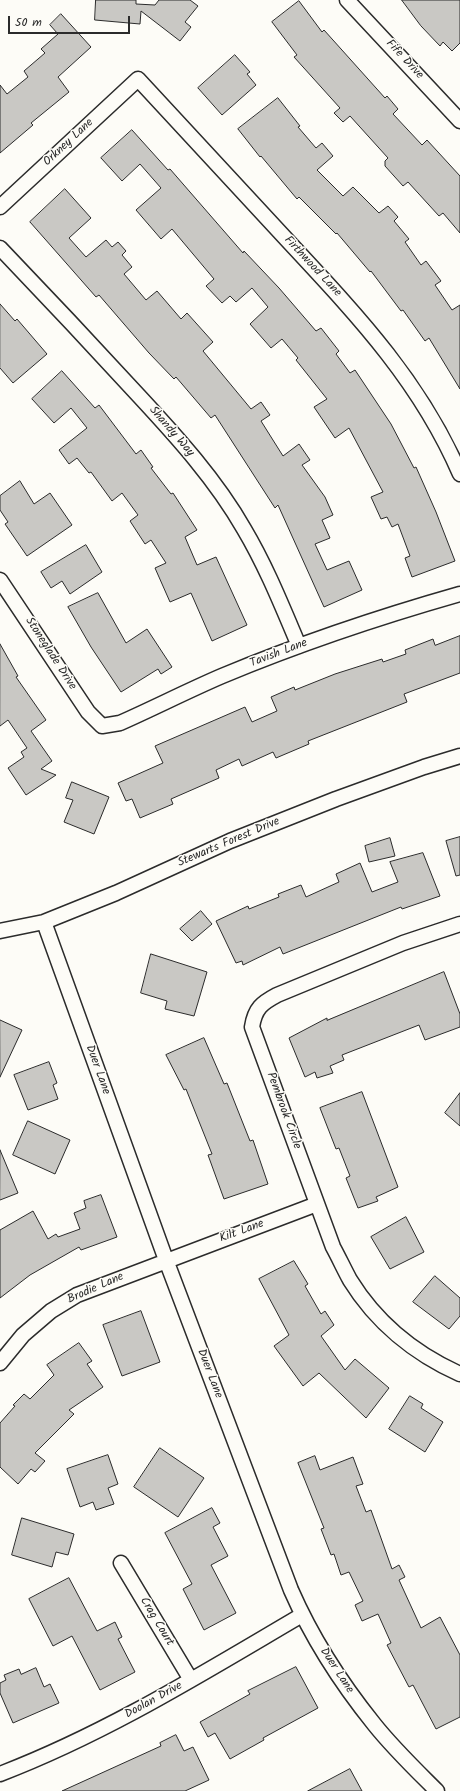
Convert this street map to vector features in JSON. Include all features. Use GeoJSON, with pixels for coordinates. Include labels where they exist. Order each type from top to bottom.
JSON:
{"type":"FeatureCollection","features":[{"type":"Feature","properties":{"kind":"street","name":"Fife Drive"},"geometry":{"type":"LineString","coordinates":[[347,0],[460,121]]}},
{"type":"Feature","properties":{"kind":"street","name":"Orkney Lane"},"geometry":{"type":"LineString","coordinates":[[0,207],[138,79]]}},
{"type":"Feature","properties":{"kind":"street","name":"Firthwood Lane"},"geometry":{"type":"LineString","coordinates":[[138,79],[355,313],[399,367],[430,415],[460,474]]}},
{"type":"Feature","properties":{"kind":"street","name":"Shandy Way"},"geometry":{"type":"LineString","coordinates":[[0,248],[106,359],[174,434],[214,484],[243,528],[264,566],[298,646]]}},
{"type":"Feature","properties":{"kind":"street","name":"Stoneglade Drive"},"geometry":{"type":"LineString","coordinates":[[0,580],[88,712],[102,726]]}},
{"type":"Feature","properties":{"kind":"street","name":"Tavish Lane"},"geometry":{"type":"LineString","coordinates":[[102,726],[120,723],[222,676],[298,646],[460,594]]}},
{"type":"Feature","properties":{"kind":"street","name":"Stewarts Forest Drive"},"geometry":{"type":"LineString","coordinates":[[0,931],[44,922],[116,893],[230,841],[336,799],[424,767],[460,756]]}},
{"type":"Feature","properties":{"kind":"street","name":"Duer Lane"},"geometry":{"type":"LineString","coordinates":[[44,922],[166,1260],[285,1575],[302,1615],[332,1667],[370,1719],[437,1791]]}},
{"type":"Feature","properties":{"kind":"street","name":"Pembrook Circle"},"geometry":{"type":"LineString","coordinates":[[460,924],[403,943],[314,979],[266,1001],[255,1013],[252,1027],[333,1247],[350,1280],[387,1326],[409,1346],[442,1366],[460,1374]]}},
{"type":"Feature","properties":{"kind":"street","name":"Kilt Lane"},"geometry":{"type":"LineString","coordinates":[[166,1260],[317,1204]]}},
{"type":"Feature","properties":{"kind":"street","name":"Brodie Lane"},"geometry":{"type":"LineString","coordinates":[[0,1363],[23,1335],[51,1311],[77,1295],[166,1260]]}},
{"type":"Feature","properties":{"kind":"street","name":"Crag Court"},"geometry":{"type":"LineString","coordinates":[[121,1563],[191,1680]]}},
{"type":"Feature","properties":{"kind":"street","name":"Doolan Drive"},"geometry":{"type":"LineString","coordinates":[[0,1774],[81,1740],[141,1710],[302,1615]]}},
{"type":"Feature","properties":{"kind":"building"},"geometry":{"type":"Polygon","coordinates":[[[96,0],[136,0],[136,4],[155,5],[159,0],[190,0],[198,6],[185,22],[191,27],[180,41],[141,11],[140,24],[95,20],[96,0]]]}},
{"type":"Feature","properties":{"kind":"building"},"geometry":{"type":"Polygon","coordinates":[[[402,0],[460,0],[460,43],[452,51],[443,42],[440,46],[421,26],[402,0]]]}},
{"type":"Feature","properties":{"kind":"building"},"geometry":{"type":"Polygon","coordinates":[[[299,1],[322,32],[324,30],[385,98],[387,96],[398,109],[393,114],[422,145],[427,140],[460,176],[460,233],[443,213],[439,216],[408,182],[403,186],[385,166],[385,161],[388,158],[350,116],[343,122],[334,113],[340,108],[294,57],[297,55],[272,22],[299,1]]]}},
{"type":"Feature","properties":{"kind":"building"},"geometry":{"type":"Polygon","coordinates":[[[61,14],[91,47],[58,77],[69,92],[31,123],[33,125],[0,153],[0,85],[7,94],[28,77],[24,71],[45,53],[41,49],[58,34],[50,25],[61,14]]]}},
{"type":"Feature","properties":{"kind":"building"},"geometry":{"type":"Polygon","coordinates":[[[235,55],[250,72],[247,74],[256,85],[222,115],[198,88],[235,55]]]}},
{"type":"Feature","properties":{"kind":"building"},"geometry":{"type":"Polygon","coordinates":[[[278,98],[300,126],[298,127],[316,148],[322,143],[333,156],[317,170],[343,196],[353,187],[379,213],[388,206],[398,217],[394,221],[409,239],[405,242],[421,265],[426,261],[441,281],[435,285],[452,310],[460,305],[460,389],[429,338],[425,341],[403,310],[401,311],[371,271],[370,272],[337,233],[336,234],[299,197],[297,199],[261,156],[260,157],[238,129],[278,98]]]}},
{"type":"Feature","properties":{"kind":"building"},"geometry":{"type":"Polygon","coordinates":[[[132,130],[168,170],[170,169],[243,253],[244,251],[279,288],[316,331],[321,328],[339,351],[336,354],[350,373],[355,370],[391,424],[414,468],[416,467],[436,512],[455,561],[412,577],[405,558],[410,556],[398,524],[392,527],[387,517],[381,519],[371,497],[383,492],[349,428],[335,438],[314,407],[327,399],[296,360],[298,358],[282,339],[271,348],[250,324],[268,307],[252,288],[236,302],[230,296],[222,303],[206,286],[214,279],[172,229],[161,239],[136,210],[161,188],[140,164],[122,181],[101,158],[132,130]]]}},
{"type":"Feature","properties":{"kind":"building"},"geometry":{"type":"Polygon","coordinates":[[[65,189],[91,218],[69,238],[86,257],[106,240],[112,247],[118,242],[126,251],[122,255],[132,267],[124,274],[146,300],[157,291],[181,319],[187,313],[213,342],[203,351],[251,409],[261,402],[270,415],[261,421],[283,456],[299,444],[310,460],[302,465],[325,497],[333,515],[322,520],[330,538],[315,544],[327,570],[349,561],[362,590],[324,607],[278,505],[275,508],[215,415],[211,418],[176,377],[174,379],[149,353],[99,295],[96,297],[30,222],[65,189]]]}},
{"type":"Feature","properties":{"kind":"building"},"geometry":{"type":"Polygon","coordinates":[[[0,304],[15,321],[17,319],[47,354],[13,383],[0,368],[0,304]]]}},
{"type":"Feature","properties":{"kind":"building"},"geometry":{"type":"Polygon","coordinates":[[[62,371],[95,408],[99,405],[136,454],[141,450],[153,467],[151,468],[171,494],[173,493],[197,530],[185,537],[197,565],[216,557],[247,625],[212,641],[191,593],[170,602],[155,568],[166,563],[151,540],[145,544],[130,521],[138,515],[122,493],[112,501],[91,472],[89,473],[77,458],[69,464],[59,450],[87,428],[71,408],[54,423],[32,399],[62,371]]]}},
{"type":"Feature","properties":{"kind":"building"},"geometry":{"type":"Polygon","coordinates":[[[20,481],[34,504],[50,493],[72,525],[27,556],[5,524],[8,522],[0,510],[0,496],[20,481]]]}},
{"type":"Feature","properties":{"kind":"building"},"geometry":{"type":"Polygon","coordinates":[[[86,545],[102,572],[70,594],[62,581],[51,588],[41,572],[86,545]]]}},
{"type":"Feature","properties":{"kind":"building"},"geometry":{"type":"Polygon","coordinates":[[[98,593],[126,643],[147,629],[172,667],[161,674],[158,669],[121,692],[91,647],[68,607],[98,593]]]}},
{"type":"Feature","properties":{"kind":"building"},"geometry":{"type":"Polygon","coordinates":[[[460,636],[460,673],[404,694],[407,702],[308,741],[309,744],[276,758],[273,752],[242,766],[239,759],[216,770],[219,778],[171,799],[173,804],[140,818],[132,799],[126,801],[118,783],[163,763],[155,746],[245,707],[252,722],[277,711],[271,697],[294,687],[295,690],[335,674],[382,659],[383,662],[406,654],[405,650],[433,639],[435,645],[460,636]]]}},
{"type":"Feature","properties":{"kind":"building"},"geometry":{"type":"Polygon","coordinates":[[[0,644],[18,676],[16,677],[46,720],[31,731],[52,761],[41,769],[56,775],[26,795],[8,768],[24,757],[21,752],[27,748],[8,720],[0,726],[0,644]]]}},
{"type":"Feature","properties":{"kind":"building"},"geometry":{"type":"Polygon","coordinates":[[[72,782],[109,797],[94,834],[64,822],[73,800],[66,798],[72,782]]]}},
{"type":"Feature","properties":{"kind":"building"},"geometry":{"type":"Polygon","coordinates":[[[460,837],[460,875],[456,876],[446,841],[460,837]]]}},
{"type":"Feature","properties":{"kind":"building"},"geometry":{"type":"Polygon","coordinates":[[[390,838],[395,856],[369,862],[365,846],[390,838]]]}},
{"type":"Feature","properties":{"kind":"building"},"geometry":{"type":"Polygon","coordinates":[[[423,853],[440,896],[402,909],[401,907],[283,954],[280,947],[243,965],[242,961],[236,963],[216,921],[248,906],[249,909],[279,897],[278,894],[301,885],[306,897],[339,882],[336,874],[360,863],[372,892],[398,882],[390,862],[423,853]]]}},
{"type":"Feature","properties":{"kind":"building"},"geometry":{"type":"Polygon","coordinates":[[[201,911],[212,924],[192,941],[180,929],[201,911]]]}},
{"type":"Feature","properties":{"kind":"building"},"geometry":{"type":"Polygon","coordinates":[[[151,954],[207,972],[194,1016],[165,1009],[167,1001],[141,993],[151,954]]]}},
{"type":"Feature","properties":{"kind":"building"},"geometry":{"type":"Polygon","coordinates":[[[444,972],[460,1014],[460,1027],[425,1040],[419,1025],[342,1055],[344,1060],[330,1066],[333,1073],[317,1078],[315,1072],[305,1077],[289,1038],[327,1018],[327,1020],[444,972]]]}},
{"type":"Feature","properties":{"kind":"building"},"geometry":{"type":"Polygon","coordinates":[[[0,1020],[22,1030],[0,1077],[0,1020]]]}},
{"type":"Feature","properties":{"kind":"building"},"geometry":{"type":"Polygon","coordinates":[[[204,1038],[224,1084],[227,1083],[250,1141],[253,1140],[268,1184],[224,1199],[208,1155],[212,1154],[186,1089],[184,1090],[166,1055],[204,1038]]]}},
{"type":"Feature","properties":{"kind":"building"},"geometry":{"type":"Polygon","coordinates":[[[49,1062],[57,1083],[53,1085],[58,1099],[28,1110],[14,1075],[49,1062]]]}},
{"type":"Feature","properties":{"kind":"building"},"geometry":{"type":"Polygon","coordinates":[[[362,1092],[398,1187],[376,1197],[378,1201],[358,1208],[346,1178],[350,1176],[339,1148],[336,1149],[320,1108],[362,1092]]]}},
{"type":"Feature","properties":{"kind":"building"},"geometry":{"type":"Polygon","coordinates":[[[460,1093],[460,1126],[445,1113],[460,1093]]]}},
{"type":"Feature","properties":{"kind":"building"},"geometry":{"type":"Polygon","coordinates":[[[28,1121],[70,1140],[55,1174],[13,1155],[28,1121]]]}},
{"type":"Feature","properties":{"kind":"building"},"geometry":{"type":"Polygon","coordinates":[[[0,1150],[18,1193],[0,1200],[0,1150]]]}},
{"type":"Feature","properties":{"kind":"building"},"geometry":{"type":"Polygon","coordinates":[[[101,1195],[117,1237],[81,1250],[79,1247],[30,1275],[0,1298],[0,1230],[33,1211],[48,1239],[56,1234],[58,1237],[80,1229],[74,1213],[86,1208],[84,1201],[101,1195]]]}},
{"type":"Feature","properties":{"kind":"building"},"geometry":{"type":"Polygon","coordinates":[[[406,1217],[424,1252],[390,1269],[371,1237],[406,1217]]]}},
{"type":"Feature","properties":{"kind":"building"},"geometry":{"type":"Polygon","coordinates":[[[294,1261],[308,1284],[305,1286],[321,1314],[325,1311],[334,1325],[321,1336],[345,1370],[355,1359],[389,1388],[366,1418],[319,1373],[303,1386],[274,1346],[289,1335],[259,1279],[294,1261]]]}},
{"type":"Feature","properties":{"kind":"building"},"geometry":{"type":"Polygon","coordinates":[[[435,1276],[460,1298],[460,1316],[449,1329],[413,1302],[435,1276]]]}},
{"type":"Feature","properties":{"kind":"building"},"geometry":{"type":"Polygon","coordinates":[[[141,1311],[160,1362],[122,1376],[103,1325],[141,1311]]]}},
{"type":"Feature","properties":{"kind":"building"},"geometry":{"type":"Polygon","coordinates":[[[79,1343],[92,1361],[87,1364],[103,1387],[69,1410],[74,1414],[35,1453],[45,1461],[35,1472],[31,1469],[18,1484],[0,1467],[0,1423],[15,1406],[13,1405],[24,1394],[30,1399],[54,1375],[47,1365],[79,1343]]]}},
{"type":"Feature","properties":{"kind":"building"},"geometry":{"type":"Polygon","coordinates":[[[410,1396],[423,1404],[421,1408],[443,1422],[425,1452],[389,1429],[410,1396]]]}},
{"type":"Feature","properties":{"kind":"building"},"geometry":{"type":"Polygon","coordinates":[[[160,1448],[204,1478],[178,1517],[134,1487],[160,1448]]]}},
{"type":"Feature","properties":{"kind":"building"},"geometry":{"type":"Polygon","coordinates":[[[108,1455],[118,1484],[108,1488],[114,1504],[96,1510],[93,1502],[80,1507],[67,1469],[108,1455]]]}},
{"type":"Feature","properties":{"kind":"building"},"geometry":{"type":"Polygon","coordinates":[[[315,1456],[320,1470],[353,1457],[363,1484],[356,1486],[366,1512],[371,1510],[392,1569],[399,1565],[405,1577],[399,1580],[421,1628],[440,1617],[460,1655],[460,1717],[436,1729],[413,1685],[409,1687],[387,1645],[391,1643],[378,1614],[362,1621],[355,1605],[363,1601],[349,1572],[341,1575],[334,1554],[331,1555],[321,1529],[324,1528],[298,1463],[315,1456]]]}},
{"type":"Feature","properties":{"kind":"building"},"geometry":{"type":"Polygon","coordinates":[[[212,1508],[220,1523],[213,1527],[228,1556],[211,1565],[236,1613],[204,1630],[183,1589],[192,1584],[165,1533],[212,1508]]]}},
{"type":"Feature","properties":{"kind":"building"},"geometry":{"type":"Polygon","coordinates":[[[22,1518],[74,1534],[68,1555],[56,1552],[52,1567],[12,1555],[22,1518]]]}},
{"type":"Feature","properties":{"kind":"building"},"geometry":{"type":"Polygon","coordinates":[[[69,1578],[97,1631],[115,1622],[122,1637],[118,1639],[135,1672],[100,1690],[72,1636],[53,1646],[29,1599],[69,1578]]]}},
{"type":"Feature","properties":{"kind":"building"},"geometry":{"type":"Polygon","coordinates":[[[296,1667],[318,1708],[263,1738],[264,1740],[230,1759],[215,1733],[208,1737],[200,1722],[250,1694],[248,1691],[296,1667]]]}},
{"type":"Feature","properties":{"kind":"building"},"geometry":{"type":"Polygon","coordinates":[[[36,1668],[44,1687],[50,1684],[59,1703],[13,1723],[0,1693],[0,1683],[6,1680],[4,1675],[19,1669],[21,1674],[36,1668]]]}},
{"type":"Feature","properties":{"kind":"building"},"geometry":{"type":"Polygon","coordinates":[[[176,1735],[184,1751],[193,1747],[209,1780],[185,1791],[62,1791],[161,1746],[160,1743],[176,1735]]]}},
{"type":"Feature","properties":{"kind":"building"},"geometry":{"type":"Polygon","coordinates":[[[350,1769],[362,1791],[308,1791],[350,1769]]]}}]}
